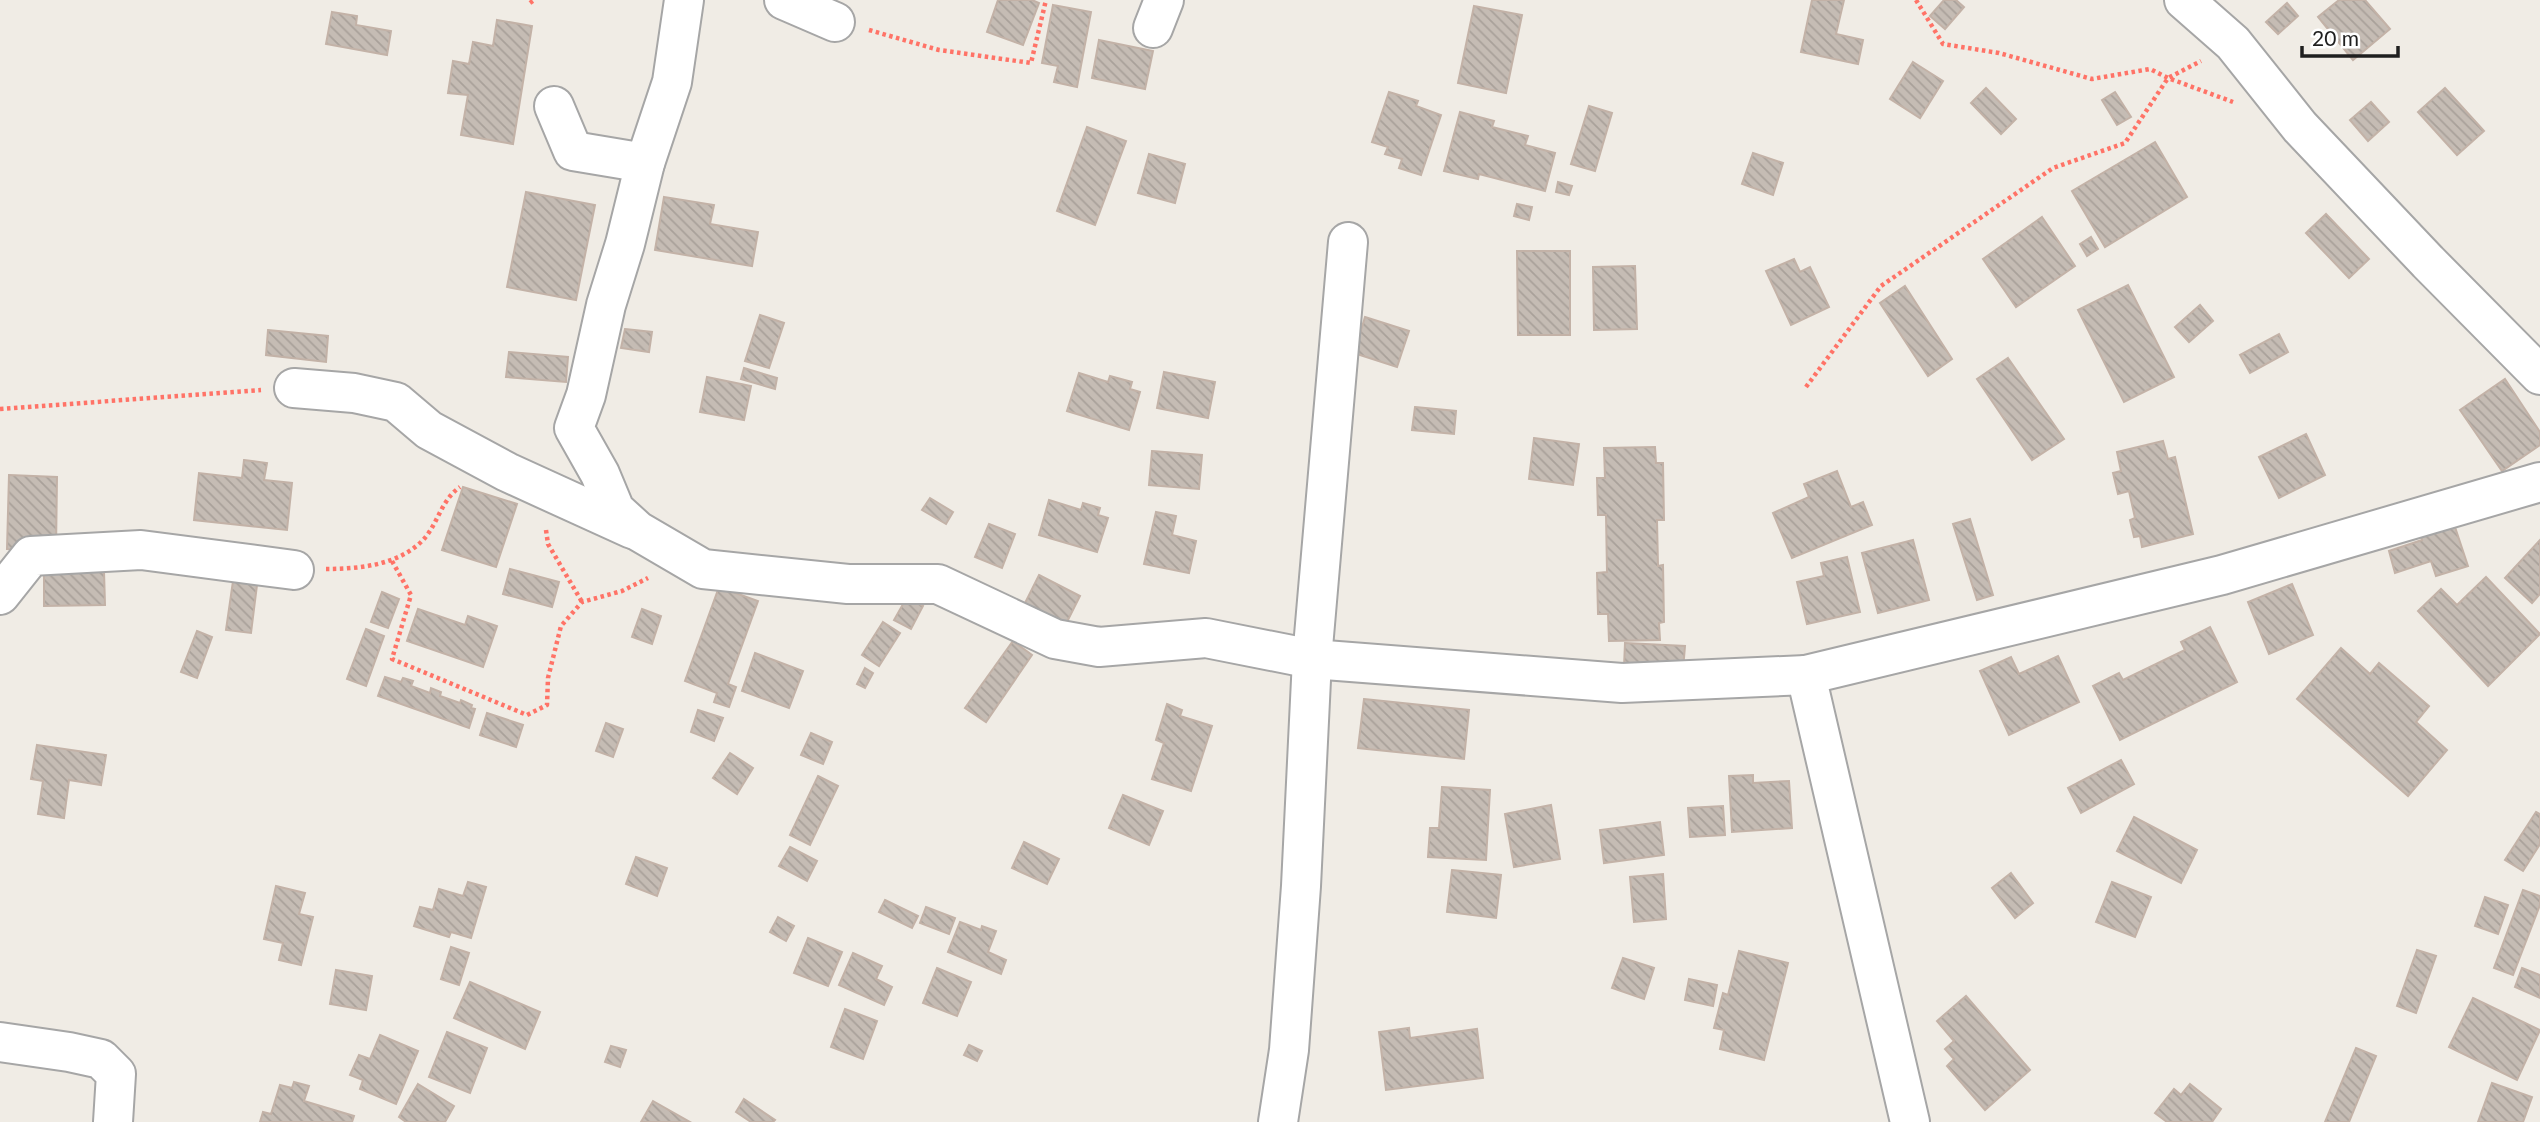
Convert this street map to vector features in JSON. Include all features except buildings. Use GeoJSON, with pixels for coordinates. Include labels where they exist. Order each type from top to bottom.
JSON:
{"type":"FeatureCollection","features":[{"type":"Feature","properties":{"kind":"street"},"geometry":{"type":"LineString","coordinates":[[638,531],[615,510],[600,474],[574,428],[586,395],[606,304],[625,244],[645,163],[672,82],[684,0]]}},
{"type":"Feature","properties":{"kind":"street"},"geometry":{"type":"LineString","coordinates":[[784,0],[835,22]]}},
{"type":"Feature","properties":{"kind":"street"},"geometry":{"type":"LineString","coordinates":[[2184,0],[2232,43],[2300,127],[2540,375]]}},
{"type":"Feature","properties":{"kind":"street"},"geometry":{"type":"LineString","coordinates":[[554,106],[573,151],[645,163]]}},
{"type":"Feature","properties":{"kind":"street"},"geometry":{"type":"LineString","coordinates":[[1279,1122],[1289,1050],[1300,900],[1312,659],[1348,242]]}},
{"type":"Feature","properties":{"kind":"street"},"geometry":{"type":"LineString","coordinates":[[293,388],[354,393],[396,402],[429,430],[523,480],[638,531],[703,569],[848,584],[938,584],[1055,639],[1099,647],[1206,638],[1312,659],[1622,683],[1806,675],[2222,575],[2540,482]]}},
{"type":"Feature","properties":{"kind":"street"},"geometry":{"type":"LineString","coordinates":[[0,595],[31,556],[141,550],[294,570]]}},
{"type":"Feature","properties":{"kind":"street"},"geometry":{"type":"LineString","coordinates":[[1806,675],[1910,1122]]}},
{"type":"Feature","properties":{"kind":"street"},"geometry":{"type":"LineString","coordinates":[[0,1042],[101,1059],[116,1074],[113,1122]]}},
{"type":"Feature","properties":{"kind":"path"},"geometry":{"type":"LineString","coordinates":[[835,22],[939,50],[1031,63],[1046,0]]}},
{"type":"Feature","properties":{"kind":"path"},"geometry":{"type":"LineString","coordinates":[[1916,0],[1943,44],[1999,53],[2092,79],[2150,69],[2240,105]]}},
{"type":"Feature","properties":{"kind":"path"},"geometry":{"type":"LineString","coordinates":[[1806,387],[1881,286],[2053,168],[2125,143],[2168,78],[2232,43]]}},
{"type":"Feature","properties":{"kind":"path"},"geometry":{"type":"LineString","coordinates":[[0,409],[293,388]]}},
{"type":"Feature","properties":{"kind":"path"},"geometry":{"type":"LineString","coordinates":[[294,570],[340,569],[392,561],[423,540],[450,494],[486,468],[523,480],[548,544],[582,602]]}},
{"type":"Feature","properties":{"kind":"path"},"geometry":{"type":"LineString","coordinates":[[392,561],[411,596],[392,659],[527,715],[547,705],[548,678],[561,626],[582,602],[622,591],[672,567],[703,569]]}}]}
